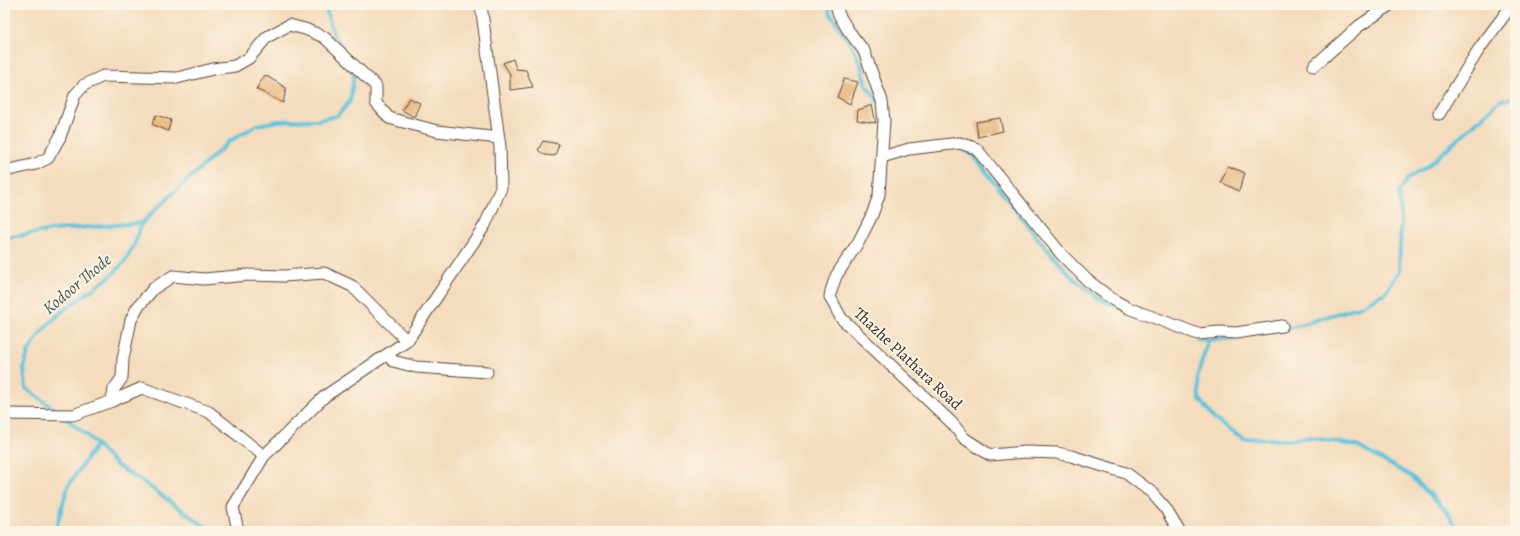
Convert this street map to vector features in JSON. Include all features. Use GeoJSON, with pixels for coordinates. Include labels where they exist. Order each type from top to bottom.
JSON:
{"type":"FeatureCollection","features":[{"type":"Feature","properties":{"kind":"street"},"geometry":{"type":"LineString","coordinates":[[238,531],[233,507],[264,456],[325,396],[407,341],[485,225],[501,188],[499,138],[481,5]]}},
{"type":"Feature","properties":{"kind":"street","name":"Thazhe Plathara Road"},"geometry":{"type":"LineString","coordinates":[[836,5],[839,16],[864,51],[882,101],[884,121],[879,195],[872,215],[836,276],[831,291],[830,297],[841,318],[952,422],[964,438],[977,447],[990,455],[1026,452],[1057,453],[1126,473],[1151,492],[1165,508],[1180,531]]}},
{"type":"Feature","properties":{"kind":"street"},"geometry":{"type":"LineString","coordinates":[[1314,66],[1359,26],[1390,5]]}},
{"type":"Feature","properties":{"kind":"street"},"geometry":{"type":"LineString","coordinates":[[1439,114],[1479,49],[1512,5]]}},
{"type":"Feature","properties":{"kind":"street"},"geometry":{"type":"LineString","coordinates":[[5,171],[36,164],[48,158],[60,137],[75,95],[84,85],[103,76],[177,78],[213,69],[235,66],[249,58],[267,38],[289,25],[324,37],[359,69],[376,86],[376,103],[389,118],[437,131],[499,138]]}},
{"type":"Feature","properties":{"kind":"street"},"geometry":{"type":"LineString","coordinates":[[882,157],[895,152],[940,144],[960,143],[975,148],[1062,256],[1083,277],[1112,299],[1128,308],[1198,334],[1220,332],[1236,333],[1282,326]]}},
{"type":"Feature","properties":{"kind":"street"},"geometry":{"type":"LineString","coordinates":[[112,401],[114,389],[118,386],[122,378],[123,359],[131,320],[137,308],[154,288],[173,276],[204,279],[248,274],[284,276],[324,274],[352,286],[407,341]]}},
{"type":"Feature","properties":{"kind":"street"},"geometry":{"type":"LineString","coordinates":[[388,355],[393,361],[416,367],[487,372]]}},
{"type":"Feature","properties":{"kind":"street"},"geometry":{"type":"LineString","coordinates":[[5,414],[73,415],[142,388],[209,412],[264,456]]}},
{"type":"Feature","properties":{"kind":"building"},"geometry":{"type":"Polygon","coordinates":[[[513,59],[516,69],[526,70],[533,87],[510,90],[510,74],[503,63],[513,59]]]}},
{"type":"Feature","properties":{"kind":"building"},"geometry":{"type":"Polygon","coordinates":[[[265,75],[286,88],[283,103],[256,89],[265,75]]]}},
{"type":"Feature","properties":{"kind":"building"},"geometry":{"type":"Polygon","coordinates":[[[844,79],[858,82],[850,104],[837,97],[844,79]]]}},
{"type":"Feature","properties":{"kind":"building"},"geometry":{"type":"Polygon","coordinates":[[[409,98],[420,103],[414,117],[402,110],[409,98]]]}},
{"type":"Feature","properties":{"kind":"building"},"geometry":{"type":"Polygon","coordinates":[[[872,105],[876,123],[857,120],[858,110],[872,105]]]}},
{"type":"Feature","properties":{"kind":"building"},"geometry":{"type":"Polygon","coordinates":[[[156,115],[171,120],[168,131],[152,124],[156,115]]]}},
{"type":"Feature","properties":{"kind":"building"},"geometry":{"type":"Polygon","coordinates":[[[1000,118],[1003,131],[978,137],[976,122],[1000,118]]]}},
{"type":"Feature","properties":{"kind":"building"},"geometry":{"type":"Polygon","coordinates":[[[543,141],[559,144],[555,156],[545,155],[538,150],[543,141]]]}},
{"type":"Feature","properties":{"kind":"building"},"geometry":{"type":"Polygon","coordinates":[[[1228,166],[1245,173],[1239,191],[1221,182],[1228,166]]]}},
{"type":"Feature","properties":{"kind":"waterway","name":"Kodoor Thode"},"geometry":{"type":"LineString","coordinates":[[325,5],[334,37],[341,47]]}},
{"type":"Feature","properties":{"kind":"waterway"},"geometry":{"type":"LineString","coordinates":[[829,5],[830,13],[854,50],[861,65],[866,85],[878,101]]}},
{"type":"Feature","properties":{"kind":"waterway","name":"Kodoor Thode"},"geometry":{"type":"LineString","coordinates":[[58,412],[26,388],[24,368],[28,352],[41,332],[60,313],[111,276],[126,260],[134,245],[142,223],[230,141],[257,125],[278,121],[318,120],[337,116],[350,101],[354,76],[351,67]]}},
{"type":"Feature","properties":{"kind":"waterway"},"geometry":{"type":"LineString","coordinates":[[1281,331],[1361,306],[1386,292],[1399,271],[1401,217],[1399,192],[1408,178],[1427,167],[1501,100],[1515,98]]}},
{"type":"Feature","properties":{"kind":"waterway"},"geometry":{"type":"LineString","coordinates":[[964,149],[973,155],[979,162],[1039,240],[1071,276],[1097,297],[1114,306]]}},
{"type":"Feature","properties":{"kind":"waterway"},"geometry":{"type":"LineString","coordinates":[[5,238],[53,230],[142,223]]}},
{"type":"Feature","properties":{"kind":"waterway"},"geometry":{"type":"LineString","coordinates":[[1196,338],[1208,340],[1239,338]]}},
{"type":"Feature","properties":{"kind":"waterway"},"geometry":{"type":"LineString","coordinates":[[1208,340],[1197,378],[1198,398],[1214,419],[1243,438],[1286,440],[1309,437],[1357,446],[1411,476],[1447,511],[1459,531]]}},
{"type":"Feature","properties":{"kind":"waterway","name":"Kodoor Thode"},"geometry":{"type":"LineString","coordinates":[[64,417],[89,437],[117,466],[143,482],[211,531]]}},
{"type":"Feature","properties":{"kind":"waterway"},"geometry":{"type":"LineString","coordinates":[[53,531],[57,525],[68,486],[96,445]]}}]}
